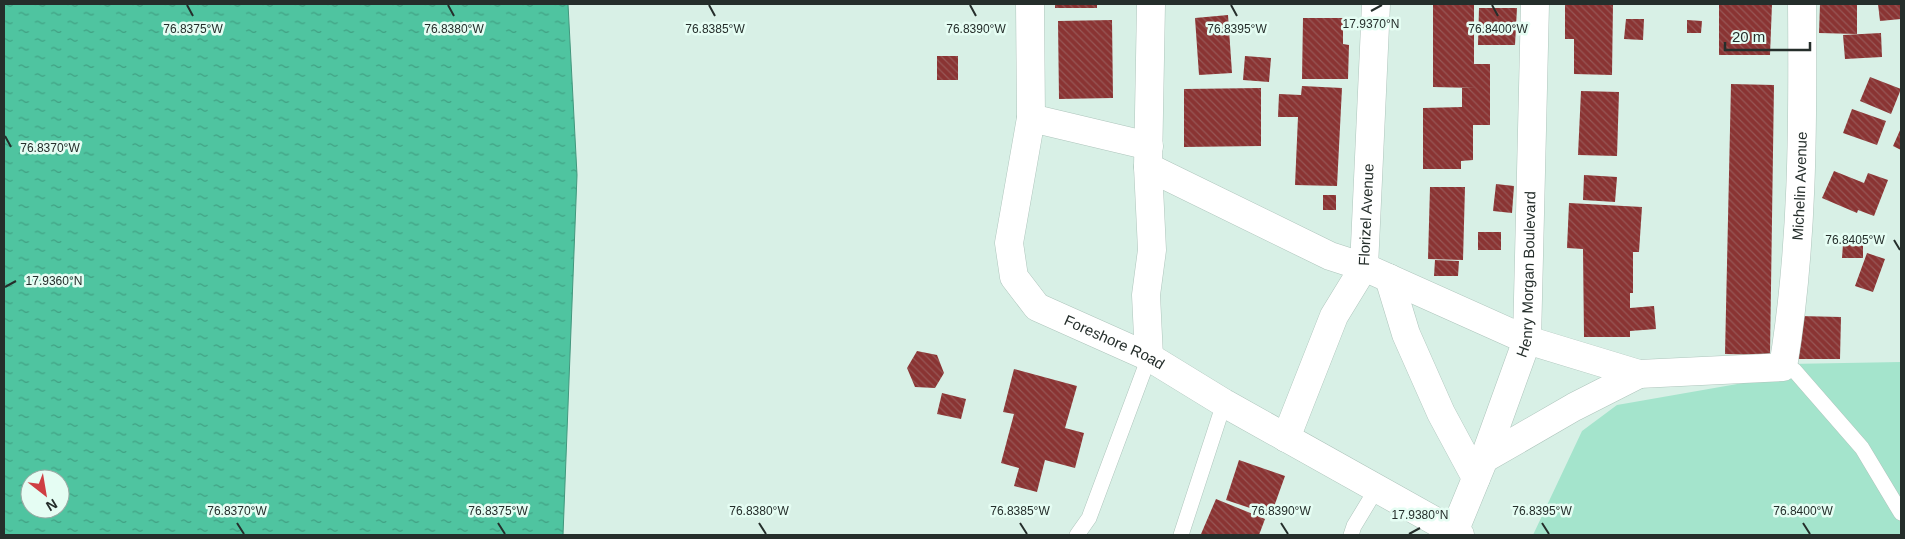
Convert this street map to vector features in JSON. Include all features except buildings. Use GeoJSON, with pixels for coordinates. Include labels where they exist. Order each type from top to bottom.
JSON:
{"type":"FeatureCollection","features":[{"type":"Feature","properties":{"kind":"street","name":"Foreshore Road"},"geometry":{"type":"LineString","coordinates":[[1030,4],[1031,118],[1010,243],[1014,277],[1037,307],[1149,357],[1224,403],[1457,534]]}},
{"type":"Feature","properties":{"kind":"street"},"geometry":{"type":"LineString","coordinates":[[1149,357],[1146,295],[1152,250],[1148,156],[1150,4]]}},
{"type":"Feature","properties":{"kind":"street","name":"Florizel Avenue"},"geometry":{"type":"LineString","coordinates":[[1286,438],[1334,316],[1364,267],[1376,4]]}},
{"type":"Feature","properties":{"kind":"street","name":"Henry Morgan Boulevard"},"geometry":{"type":"LineString","coordinates":[[1457,534],[1527,340],[1535,4]]}},
{"type":"Feature","properties":{"kind":"street","name":"Michelin Avenue"},"geometry":{"type":"LineString","coordinates":[[1783,367],[1794,304],[1803,115],[1802,4]]}},
{"type":"Feature","properties":{"kind":"street"},"geometry":{"type":"LineString","coordinates":[[1031,118],[1148,156],[1330,256],[1364,267],[1527,340],[1639,374],[1783,367]]}},
{"type":"Feature","properties":{"kind":"street"},"geometry":{"type":"LineString","coordinates":[[1389,278],[1406,334],[1441,413],[1480,468],[1574,407],[1639,374]]}},
{"type":"Feature","properties":{"kind":"lane"},"geometry":{"type":"LineString","coordinates":[[1077,535],[1089,518],[1149,357]]}},
{"type":"Feature","properties":{"kind":"lane"},"geometry":{"type":"LineString","coordinates":[[1783,367],[1794,370],[1862,448],[1901,513]]}},
{"type":"Feature","properties":{"kind":"lane"},"geometry":{"type":"LineString","coordinates":[[1181,535],[1224,403]]}},
{"type":"Feature","properties":{"kind":"lane"},"geometry":{"type":"LineString","coordinates":[[1351,535],[1354,526],[1377,488]]}},
{"type":"Feature","properties":{"kind":"shaded area"},"geometry":{"type":"Polygon","coordinates":[[[1901,362],[1901,535],[1533,535],[1582,431],[1617,405],[1743,383],[1788,364],[1901,362]]]}},
{"type":"Feature","properties":{"kind":"water"},"geometry":{"type":"Polygon","coordinates":[[[4,4],[568,4],[577,175],[563,535],[4,535],[4,4]]]}}]}
